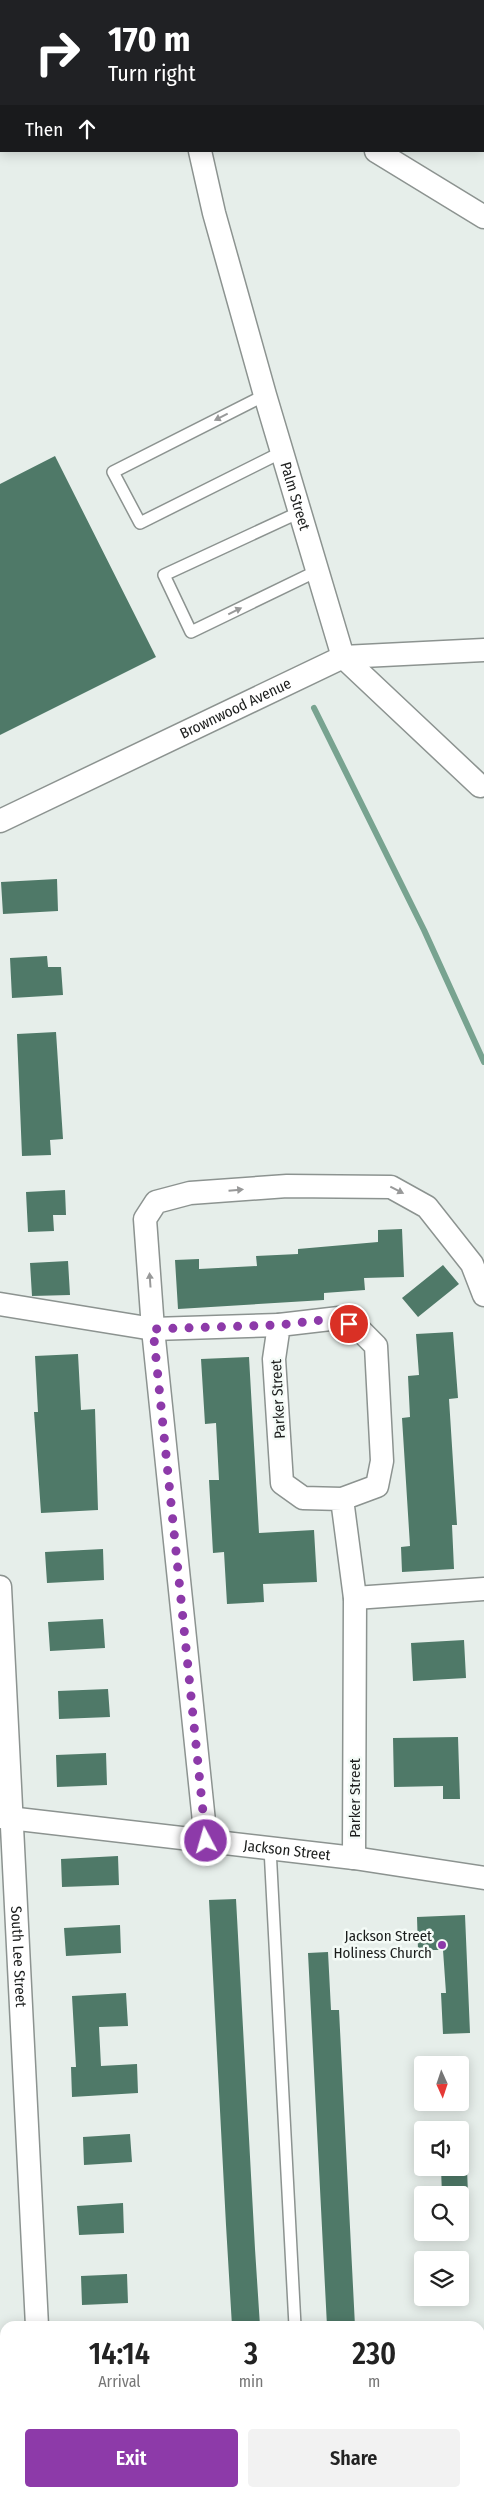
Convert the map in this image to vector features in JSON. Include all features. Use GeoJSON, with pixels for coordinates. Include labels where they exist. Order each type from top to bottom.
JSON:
{"type":"FeatureCollection","features":[{"type":"Feature","properties":{"kind":"street","name":"Palm Street"},"geometry":{"type":"LineString","coordinates":[[200,152],[214,214],[265,395],[343,657]]}},
{"type":"Feature","properties":{"kind":"street"},"geometry":{"type":"LineString","coordinates":[[378,152],[484,217]]}},
{"type":"Feature","properties":{"kind":"street","name":"Brownwood Avenue"},"geometry":{"type":"LineString","coordinates":[[0,821],[343,657],[484,650]]}},
{"type":"Feature","properties":{"kind":"street"},"geometry":{"type":"LineString","coordinates":[[343,657],[480,786]]}},
{"type":"Feature","properties":{"kind":"street"},"geometry":{"type":"LineString","coordinates":[[206,1841],[153,1329],[146,1219],[156,1202],[190,1193],[287,1186],[391,1186],[427,1207],[472,1264],[484,1295]]}},
{"type":"Feature","properties":{"kind":"street"},"geometry":{"type":"LineString","coordinates":[[0,1304],[153,1329],[279,1325]]}},
{"type":"Feature","properties":{"kind":"street","name":"Parker Street"},"geometry":{"type":"LineString","coordinates":[[339,1318],[359,1329],[376,1346],[382,1461],[376,1486],[342,1499],[303,1498],[282,1483],[274,1358],[279,1325],[339,1318]]}},
{"type":"Feature","properties":{"kind":"street","name":"Parker Street"},"geometry":{"type":"LineString","coordinates":[[342,1499],[355,1598],[354,1858]]}},
{"type":"Feature","properties":{"kind":"street","name":"South Lee Street"},"geometry":{"type":"LineString","coordinates":[[0,1587],[6,1818],[37,2321]]}},
{"type":"Feature","properties":{"kind":"street"},"geometry":{"type":"LineString","coordinates":[[355,1598],[484,1589]]}},
{"type":"Feature","properties":{"kind":"street","name":"Jackson Street"},"geometry":{"type":"LineString","coordinates":[[6,1818],[354,1858],[484,1878]]}},
{"type":"Feature","properties":{"kind":"lane"},"geometry":{"type":"LineString","coordinates":[[265,395],[113,472],[140,523],[282,452]]}},
{"type":"Feature","properties":{"kind":"lane"},"geometry":{"type":"LineString","coordinates":[[300,512],[164,575],[191,632],[318,571]]}},
{"type":"Feature","properties":{"kind":"lane"},"geometry":{"type":"LineString","coordinates":[[270,1848],[295,2321]]}},
{"type":"Feature","properties":{"kind":"building"},"geometry":{"type":"Polygon","coordinates":[[[55,456],[156,657],[0,735],[0,484],[55,456]]]}},
{"type":"Feature","properties":{"kind":"building"},"geometry":{"type":"Polygon","coordinates":[[[57,879],[58,911],[3,914],[1,882],[57,879]]]}},
{"type":"Feature","properties":{"kind":"building"},"geometry":{"type":"Polygon","coordinates":[[[47,956],[48,967],[61,967],[63,995],[12,998],[10,958],[47,956]]]}},
{"type":"Feature","properties":{"kind":"building"},"geometry":{"type":"Polygon","coordinates":[[[56,1032],[63,1139],[50,1140],[51,1155],[22,1156],[17,1034],[56,1032]]]}},
{"type":"Feature","properties":{"kind":"building"},"geometry":{"type":"Polygon","coordinates":[[[65,1190],[66,1215],[53,1215],[54,1231],[28,1232],[26,1192],[65,1190]]]}},
{"type":"Feature","properties":{"kind":"building"},"geometry":{"type":"Polygon","coordinates":[[[402,1229],[404,1277],[364,1278],[365,1290],[324,1293],[324,1300],[178,1309],[175,1260],[199,1259],[199,1269],[257,1266],[256,1256],[298,1254],[298,1249],[378,1242],[378,1230],[402,1229]]]}},
{"type":"Feature","properties":{"kind":"building"},"geometry":{"type":"Polygon","coordinates":[[[68,1261],[70,1295],[32,1296],[30,1263],[68,1261]]]}},
{"type":"Feature","properties":{"kind":"building"},"geometry":{"type":"Polygon","coordinates":[[[443,1265],[459,1284],[418,1317],[402,1298],[443,1265]]]}},
{"type":"Feature","properties":{"kind":"building"},"geometry":{"type":"Polygon","coordinates":[[[453,1332],[458,1398],[449,1399],[457,1525],[452,1525],[454,1569],[402,1572],[401,1547],[410,1546],[402,1418],[410,1417],[408,1376],[419,1375],[416,1334],[453,1332]]]}},
{"type":"Feature","properties":{"kind":"building"},"geometry":{"type":"Polygon","coordinates":[[[78,1354],[81,1410],[95,1409],[98,1510],[41,1513],[34,1412],[38,1412],[35,1356],[78,1354]]]}},
{"type":"Feature","properties":{"kind":"building"},"geometry":{"type":"Polygon","coordinates":[[[249,1357],[259,1533],[314,1530],[317,1582],[263,1584],[264,1602],[227,1604],[224,1552],[213,1553],[209,1480],[219,1480],[216,1423],[205,1424],[201,1359],[249,1357]]]}},
{"type":"Feature","properties":{"kind":"building"},"geometry":{"type":"Polygon","coordinates":[[[103,1549],[104,1580],[47,1583],[45,1552],[103,1549]]]}},
{"type":"Feature","properties":{"kind":"building"},"geometry":{"type":"Polygon","coordinates":[[[103,1619],[105,1648],[50,1651],[48,1622],[103,1619]]]}},
{"type":"Feature","properties":{"kind":"building"},"geometry":{"type":"Polygon","coordinates":[[[464,1640],[466,1678],[413,1681],[411,1643],[464,1640]]]}},
{"type":"Feature","properties":{"kind":"building"},"geometry":{"type":"Polygon","coordinates":[[[108,1689],[110,1717],[59,1719],[58,1691],[108,1689]]]}},
{"type":"Feature","properties":{"kind":"building"},"geometry":{"type":"Polygon","coordinates":[[[458,1737],[460,1799],[443,1799],[443,1786],[394,1787],[393,1738],[458,1737]]]}},
{"type":"Feature","properties":{"kind":"building"},"geometry":{"type":"Polygon","coordinates":[[[106,1753],[107,1785],[57,1787],[56,1755],[106,1753]]]}},
{"type":"Feature","properties":{"kind":"building"},"geometry":{"type":"Polygon","coordinates":[[[118,1856],[119,1885],[62,1887],[61,1859],[118,1856]]]}},
{"type":"Feature","properties":{"kind":"building"},"geometry":{"type":"Polygon","coordinates":[[[236,1899],[260,2321],[232,2321],[209,1900],[236,1899]]]}},
{"type":"Feature","properties":{"kind":"building"},"geometry":{"type":"Polygon","coordinates":[[[465,1915],[470,2033],[443,2034],[441,1993],[446,1993],[443,1950],[418,1950],[417,1917],[465,1915]]]}},
{"type":"Feature","properties":{"kind":"building"},"geometry":{"type":"Polygon","coordinates":[[[120,1925],[121,1953],[66,1956],[64,1928],[120,1925]]]}},
{"type":"Feature","properties":{"kind":"building"},"geometry":{"type":"Polygon","coordinates":[[[328,1952],[331,2010],[339,2010],[355,2321],[327,2321],[308,1953],[328,1952]]]}},
{"type":"Feature","properties":{"kind":"building"},"geometry":{"type":"Polygon","coordinates":[[[126,1993],[128,2026],[99,2027],[101,2066],[137,2064],[138,2093],[72,2097],[71,2067],[76,2067],[72,1996],[126,1993]]]}},
{"type":"Feature","properties":{"kind":"building"},"geometry":{"type":"Polygon","coordinates":[[[130,2134],[132,2162],[84,2165],[83,2137],[130,2134]]]}},
{"type":"Feature","properties":{"kind":"building"},"geometry":{"type":"Polygon","coordinates":[[[441,2176],[467,2176],[468,2186],[442,2186],[441,2176]]]}},
{"type":"Feature","properties":{"kind":"building"},"geometry":{"type":"Polygon","coordinates":[[[123,2203],[124,2233],[79,2235],[77,2206],[123,2203]]]}},
{"type":"Feature","properties":{"kind":"building"},"geometry":{"type":"Polygon","coordinates":[[[127,2274],[128,2303],[82,2305],[81,2276],[127,2274]]]}},
{"type":"Feature","properties":{"kind":"waterway"},"geometry":{"type":"LineString","coordinates":[[314,708],[424,930],[484,1062]]}},
{"type":"Feature","properties":{"kind":"place","name":"Jackson Street Holiness Church"},"geometry":{"type":"Point","coordinates":[442,1945]}},
{"type":"Feature","properties":{"kind":"route"},"geometry":{"type":"LineString","coordinates":[[206,1841],[153,1329],[279,1325],[339,1318],[349,1324]]}}]}
